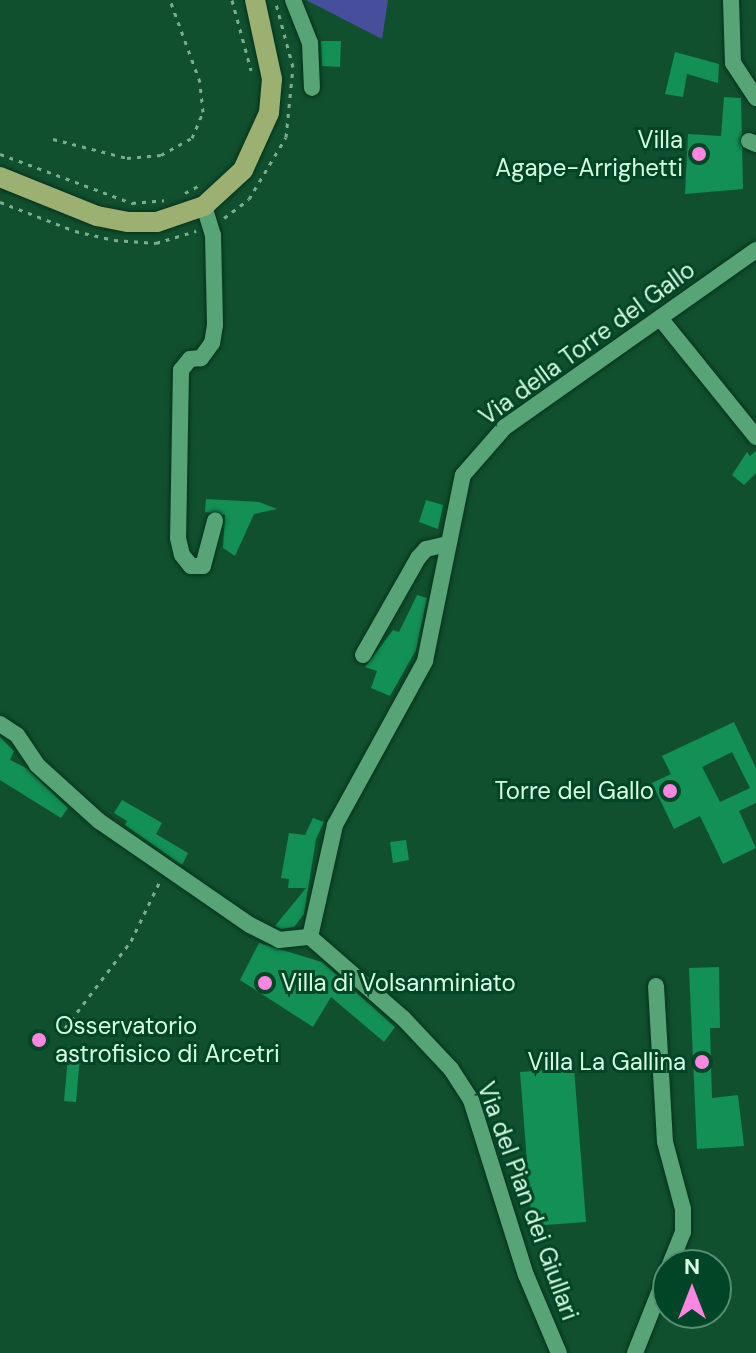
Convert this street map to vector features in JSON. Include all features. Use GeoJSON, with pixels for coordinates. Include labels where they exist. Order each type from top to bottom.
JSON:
{"type":"FeatureCollection","features":[{"type":"Feature","properties":{"kind":"main road"},"geometry":{"type":"LineString","coordinates":[[0,177],[97,216],[128,222],[157,222],[208,215],[243,170],[269,113],[272,79],[255,0]]}},
{"type":"Feature","properties":{"kind":"street"},"geometry":{"type":"LineString","coordinates":[[293,0],[310,43],[312,88]]}},
{"type":"Feature","properties":{"kind":"street"},"geometry":{"type":"LineString","coordinates":[[731,0],[733,63],[756,98]]}},
{"type":"Feature","properties":{"kind":"street"},"geometry":{"type":"LineString","coordinates":[[208,215],[212,343],[201,358],[190,359],[181,370],[178,538],[186,563],[203,566],[215,521]]}},
{"type":"Feature","properties":{"kind":"street","name":"Via della Torre del Gallo"},"geometry":{"type":"LineString","coordinates":[[310,937],[335,825],[425,661],[463,475],[505,427],[756,250]]}},
{"type":"Feature","properties":{"kind":"street"},"geometry":{"type":"LineString","coordinates":[[660,318],[756,437]]}},
{"type":"Feature","properties":{"kind":"street"},"geometry":{"type":"LineString","coordinates":[[363,655],[418,558],[426,549],[448,544]]}},
{"type":"Feature","properties":{"kind":"street"},"geometry":{"type":"LineString","coordinates":[[0,724],[17,735],[37,765],[99,821],[279,940],[310,937]]}},
{"type":"Feature","properties":{"kind":"street","name":"Via del Pian dei Giullari"},"geometry":{"type":"LineString","coordinates":[[310,937],[403,1018],[451,1069],[471,1100],[526,1275],[559,1353]]}},
{"type":"Feature","properties":{"kind":"street"},"geometry":{"type":"LineString","coordinates":[[656,986],[665,1142],[683,1209],[683,1232],[676,1249]]}},
{"type":"Feature","properties":{"kind":"street"},"geometry":{"type":"LineString","coordinates":[[635,1353],[652,1310]]}},
{"type":"Feature","properties":{"kind":"path"},"geometry":{"type":"LineString","coordinates":[[53,139],[127,158],[161,155],[192,138],[203,112],[200,82],[170,0]]}},
{"type":"Feature","properties":{"kind":"path"},"geometry":{"type":"LineString","coordinates":[[232,0],[253,75]]}},
{"type":"Feature","properties":{"kind":"path"},"geometry":{"type":"LineString","coordinates":[[0,202],[75,231],[114,240],[156,243],[208,215],[249,199],[286,137],[293,67],[275,0]]}},
{"type":"Feature","properties":{"kind":"path"},"geometry":{"type":"LineString","coordinates":[[0,154],[132,203],[173,200],[205,182]]}},
{"type":"Feature","properties":{"kind":"path"},"geometry":{"type":"LineString","coordinates":[[65,1028],[131,941],[161,876]]}},
{"type":"Feature","properties":{"kind":"shaded area"},"geometry":{"type":"Polygon","coordinates":[[[306,0],[388,0],[382,39],[306,0]]]}},
{"type":"Feature","properties":{"kind":"building"},"geometry":{"type":"Polygon","coordinates":[[[321,41],[341,41],[340,67],[322,66],[321,41]]]}},
{"type":"Feature","properties":{"kind":"building"},"geometry":{"type":"Polygon","coordinates":[[[675,52],[719,64],[718,83],[687,74],[683,97],[665,94],[675,52]]]}},
{"type":"Feature","properties":{"kind":"building","name":"Villa Agape-Arrighetti"},"geometry":{"type":"Polygon","coordinates":[[[724,97],[741,98],[743,189],[685,194],[688,134],[721,136],[724,97]]]}},
{"type":"Feature","properties":{"kind":"building"},"geometry":{"type":"Polygon","coordinates":[[[756,451],[756,473],[744,485],[732,475],[747,452],[750,456],[756,451]]]}},
{"type":"Feature","properties":{"kind":"building"},"geometry":{"type":"Polygon","coordinates":[[[206,499],[259,502],[277,509],[254,514],[235,556],[223,548],[225,515],[205,512],[206,499]]]}},
{"type":"Feature","properties":{"kind":"building"},"geometry":{"type":"Polygon","coordinates":[[[426,500],[443,505],[438,529],[419,522],[426,500]]]}},
{"type":"Feature","properties":{"kind":"building"},"geometry":{"type":"Polygon","coordinates":[[[417,595],[427,598],[416,650],[390,696],[371,688],[377,671],[365,667],[393,630],[399,632],[417,595]]]}},
{"type":"Feature","properties":{"kind":"building","name":"Torre del Gallo"},"geometry":{"type":"Polygon","coordinates":[[[734,722],[756,768],[756,803],[739,811],[756,848],[723,864],[700,816],[674,829],[652,783],[671,774],[662,756],[734,722]],[[732,752],[702,767],[720,802],[750,788],[732,752]]]}},
{"type":"Feature","properties":{"kind":"building"},"geometry":{"type":"Polygon","coordinates":[[[0,737],[14,751],[10,760],[26,768],[68,808],[61,818],[0,780],[0,737]]]}},
{"type":"Feature","properties":{"kind":"building"},"geometry":{"type":"Polygon","coordinates":[[[122,800],[162,823],[156,834],[188,853],[182,865],[125,825],[127,821],[114,813],[122,800]]]}},
{"type":"Feature","properties":{"kind":"building"},"geometry":{"type":"Polygon","coordinates":[[[313,818],[324,822],[316,839],[304,914],[294,927],[281,929],[275,926],[306,888],[288,888],[289,879],[281,878],[289,833],[305,835],[313,818]]]}},
{"type":"Feature","properties":{"kind":"building"},"geometry":{"type":"Polygon","coordinates":[[[406,840],[409,860],[393,863],[390,842],[406,840]]]}},
{"type":"Feature","properties":{"kind":"building","name":"Villa di Volsanminiato"},"geometry":{"type":"Polygon","coordinates":[[[259,943],[322,962],[395,1027],[384,1042],[331,997],[313,1027],[240,980],[259,943]]]}},
{"type":"Feature","properties":{"kind":"building","name":"Villa La Gallina"},"geometry":{"type":"Polygon","coordinates":[[[719,967],[720,1028],[710,1028],[712,1098],[738,1095],[744,1146],[697,1149],[689,968],[719,967]]]}},
{"type":"Feature","properties":{"kind":"building"},"geometry":{"type":"Polygon","coordinates":[[[69,1046],[80,1056],[76,1102],[64,1101],[69,1046]]]}},
{"type":"Feature","properties":{"kind":"building"},"geometry":{"type":"Polygon","coordinates":[[[574,1068],[586,1222],[532,1226],[520,1072],[574,1068]]]}},
{"type":"Feature","properties":{"kind":"place","name":"Villa Agape-Arrighetti"},"geometry":{"type":"Point","coordinates":[699,154]}},
{"type":"Feature","properties":{"kind":"place","name":"Torre del Gallo"},"geometry":{"type":"Point","coordinates":[670,791]}},
{"type":"Feature","properties":{"kind":"place","name":"Villa di Volsanminiato"},"geometry":{"type":"Point","coordinates":[265,983]}},
{"type":"Feature","properties":{"kind":"place","name":"Osservatorio astrofisico di Arcetri"},"geometry":{"type":"Point","coordinates":[39,1040]}},
{"type":"Feature","properties":{"kind":"place","name":"Villa La Gallina"},"geometry":{"type":"Point","coordinates":[702,1062]}}]}
